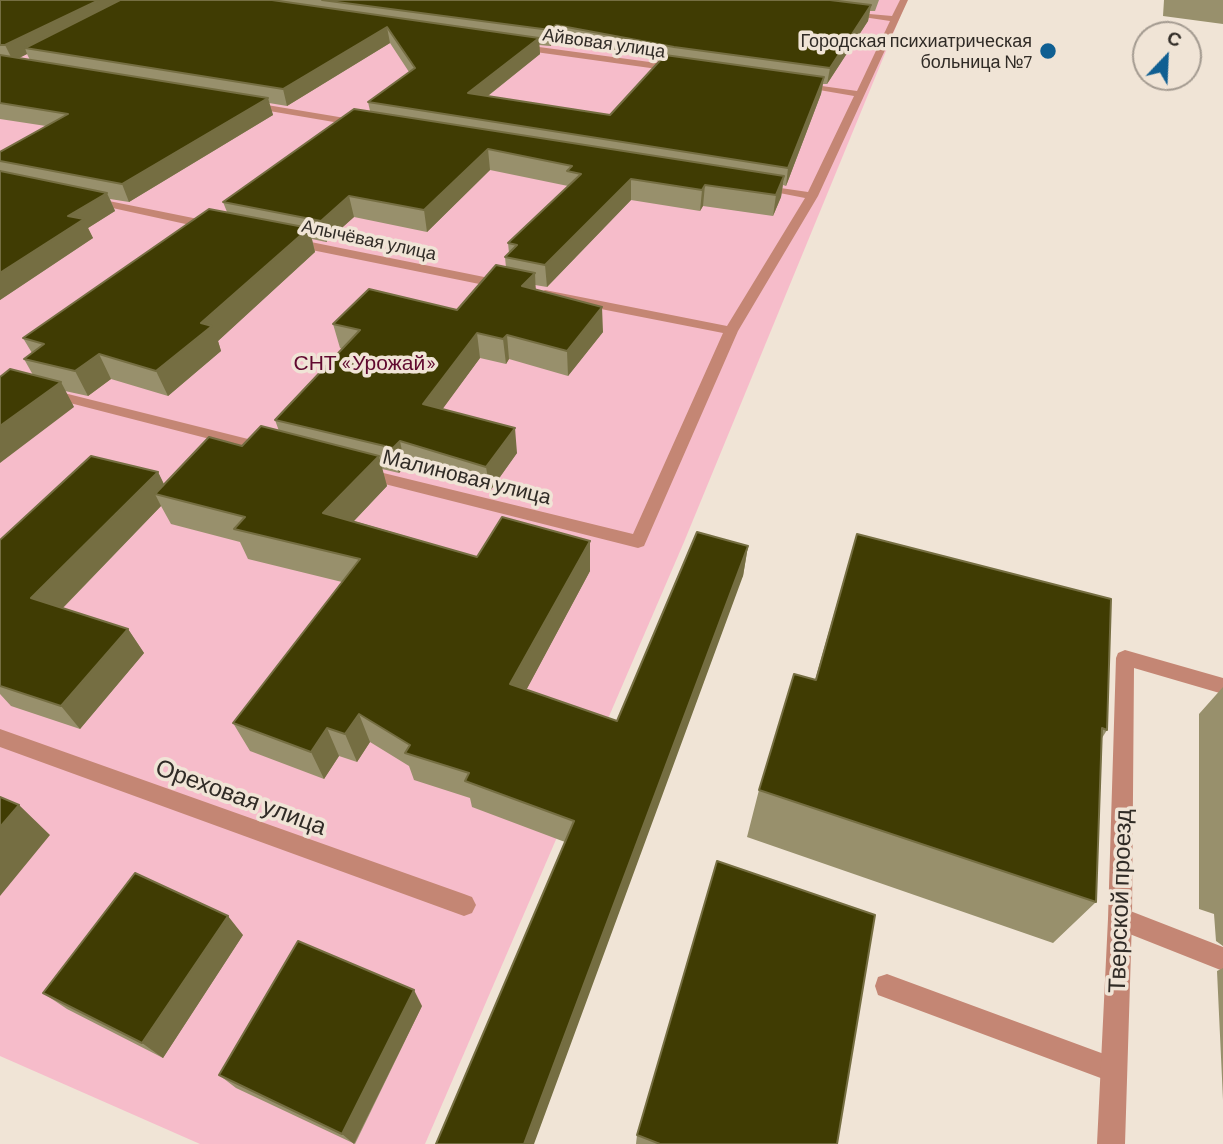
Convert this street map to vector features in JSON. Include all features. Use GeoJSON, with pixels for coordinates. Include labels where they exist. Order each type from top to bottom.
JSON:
{"type":"FeatureCollection","features":[{"type":"Feature","properties":{"kind":"street"},"geometry":{"type":"LineString","coordinates":[[528,290],[731,331],[811,196],[904,0]]}},
{"type":"Feature","properties":{"kind":"street"},"geometry":{"type":"LineString","coordinates":[[842,13],[895,19]]}},
{"type":"Feature","properties":{"kind":"street","name":"Айвовая улица"},"geometry":{"type":"LineString","coordinates":[[505,45],[696,71]]}},
{"type":"Feature","properties":{"kind":"street"},"geometry":{"type":"LineString","coordinates":[[792,84],[860,94]]}},
{"type":"Feature","properties":{"kind":"street"},"geometry":{"type":"LineString","coordinates":[[234,103],[372,125]]}},
{"type":"Feature","properties":{"kind":"street"},"geometry":{"type":"LineString","coordinates":[[743,185],[811,196]]}},
{"type":"Feature","properties":{"kind":"street"},"geometry":{"type":"LineString","coordinates":[[81,199],[230,229]]}},
{"type":"Feature","properties":{"kind":"street","name":"Алычёвая улица"},"geometry":{"type":"LineString","coordinates":[[271,237],[514,287]]}},
{"type":"Feature","properties":{"kind":"street","name":"Малиновая улица"},"geometry":{"type":"LineString","coordinates":[[346,468],[638,542],[731,331]]}},
{"type":"Feature","properties":{"kind":"street"},"geometry":{"type":"LineString","coordinates":[[0,381],[279,451]]}},
{"type":"Feature","properties":{"kind":"street","name":"Тверской проезд"},"geometry":{"type":"LineString","coordinates":[[1111,1144],[1120,919],[1125,658],[1223,687]]}},
{"type":"Feature","properties":{"kind":"street","name":"Ореховая улица"},"geometry":{"type":"LineString","coordinates":[[0,738],[464,905]]}},
{"type":"Feature","properties":{"kind":"street"},"geometry":{"type":"LineString","coordinates":[[1120,919],[1223,959]]}},
{"type":"Feature","properties":{"kind":"street"},"geometry":{"type":"LineString","coordinates":[[887,986],[1114,1070]]}},
{"type":"Feature","properties":{"kind":"green space","name":"СНТ «Урожай»"},"geometry":{"type":"Polygon","coordinates":[[[0,0],[907,0],[684,542],[425,1144],[200,1144],[0,1056],[0,0]]]}},
{"type":"Feature","properties":{"kind":"building"},"geometry":{"type":"Polygon","coordinates":[[[0,0],[99,0],[0,45],[0,0]]]}},
{"type":"Feature","properties":{"kind":"building"},"geometry":{"type":"Polygon","coordinates":[[[120,0],[272,0],[539,38],[468,93],[610,115],[665,55],[824,77],[788,168],[368,102],[415,68],[387,27],[283,89],[25,48],[120,0]]]}},
{"type":"Feature","properties":{"kind":"building"},"geometry":{"type":"Polygon","coordinates":[[[322,0],[830,0],[871,5],[830,68],[674,47],[556,25],[550,30],[322,0]]]}},
{"type":"Feature","properties":{"kind":"building"},"geometry":{"type":"Polygon","coordinates":[[[0,55],[268,98],[122,184],[0,161],[0,152],[68,114],[0,103],[0,55]]]}},
{"type":"Feature","properties":{"kind":"building"},"geometry":{"type":"Polygon","coordinates":[[[354,109],[784,176],[776,195],[705,185],[702,190],[631,179],[545,265],[505,257],[517,245],[508,243],[581,174],[567,171],[572,166],[488,149],[424,210],[349,196],[321,221],[223,202],[354,109]]]}},
{"type":"Feature","properties":{"kind":"building"},"geometry":{"type":"Polygon","coordinates":[[[0,171],[107,193],[68,216],[84,219],[0,273],[0,171]]]}},
{"type":"Feature","properties":{"kind":"building"},"geometry":{"type":"Polygon","coordinates":[[[209,209],[309,228],[201,323],[212,326],[156,371],[99,354],[75,371],[24,359],[44,344],[23,338],[209,209]]]}},
{"type":"Feature","properties":{"kind":"building"},"geometry":{"type":"Polygon","coordinates":[[[496,265],[535,273],[522,286],[602,307],[567,351],[507,335],[503,339],[477,333],[423,404],[515,428],[486,467],[400,441],[393,448],[275,420],[360,330],[333,324],[369,289],[457,310],[496,265]]]}},
{"type":"Feature","properties":{"kind":"building"},"geometry":{"type":"Polygon","coordinates":[[[10,369],[61,382],[0,426],[0,377],[10,369]]]}},
{"type":"Feature","properties":{"kind":"building"},"geometry":{"type":"Polygon","coordinates":[[[261,426],[379,456],[323,513],[477,557],[502,517],[590,541],[510,684],[617,721],[697,532],[748,546],[524,1144],[436,1144],[574,821],[465,781],[469,773],[405,753],[410,745],[359,714],[345,734],[327,728],[311,752],[233,723],[360,559],[234,529],[245,517],[155,494],[209,437],[242,446],[261,426]]]}},
{"type":"Feature","properties":{"kind":"building"},"geometry":{"type":"Polygon","coordinates":[[[91,456],[158,472],[31,598],[128,629],[61,706],[0,686],[0,540],[91,456]]]}},
{"type":"Feature","properties":{"kind":"building"},"geometry":{"type":"Polygon","coordinates":[[[857,534],[1111,599],[1107,730],[1102,728],[1096,902],[759,790],[794,674],[816,680],[857,534]]]}},
{"type":"Feature","properties":{"kind":"building"},"geometry":{"type":"Polygon","coordinates":[[[0,797],[19,805],[0,827],[0,797]]]}},
{"type":"Feature","properties":{"kind":"building"},"geometry":{"type":"Polygon","coordinates":[[[717,861],[875,915],[837,1144],[660,1144],[637,1135],[717,861]]]}},
{"type":"Feature","properties":{"kind":"building"},"geometry":{"type":"Polygon","coordinates":[[[135,873],[228,916],[142,1043],[43,993],[135,873]]]}},
{"type":"Feature","properties":{"kind":"building"},"geometry":{"type":"Polygon","coordinates":[[[298,941],[414,990],[342,1134],[219,1075],[298,941]]]}},
{"type":"Feature","properties":{"kind":"place","name":"Городская психиатрическая больница №7"},"geometry":{"type":"Point","coordinates":[1048,51]}}]}
